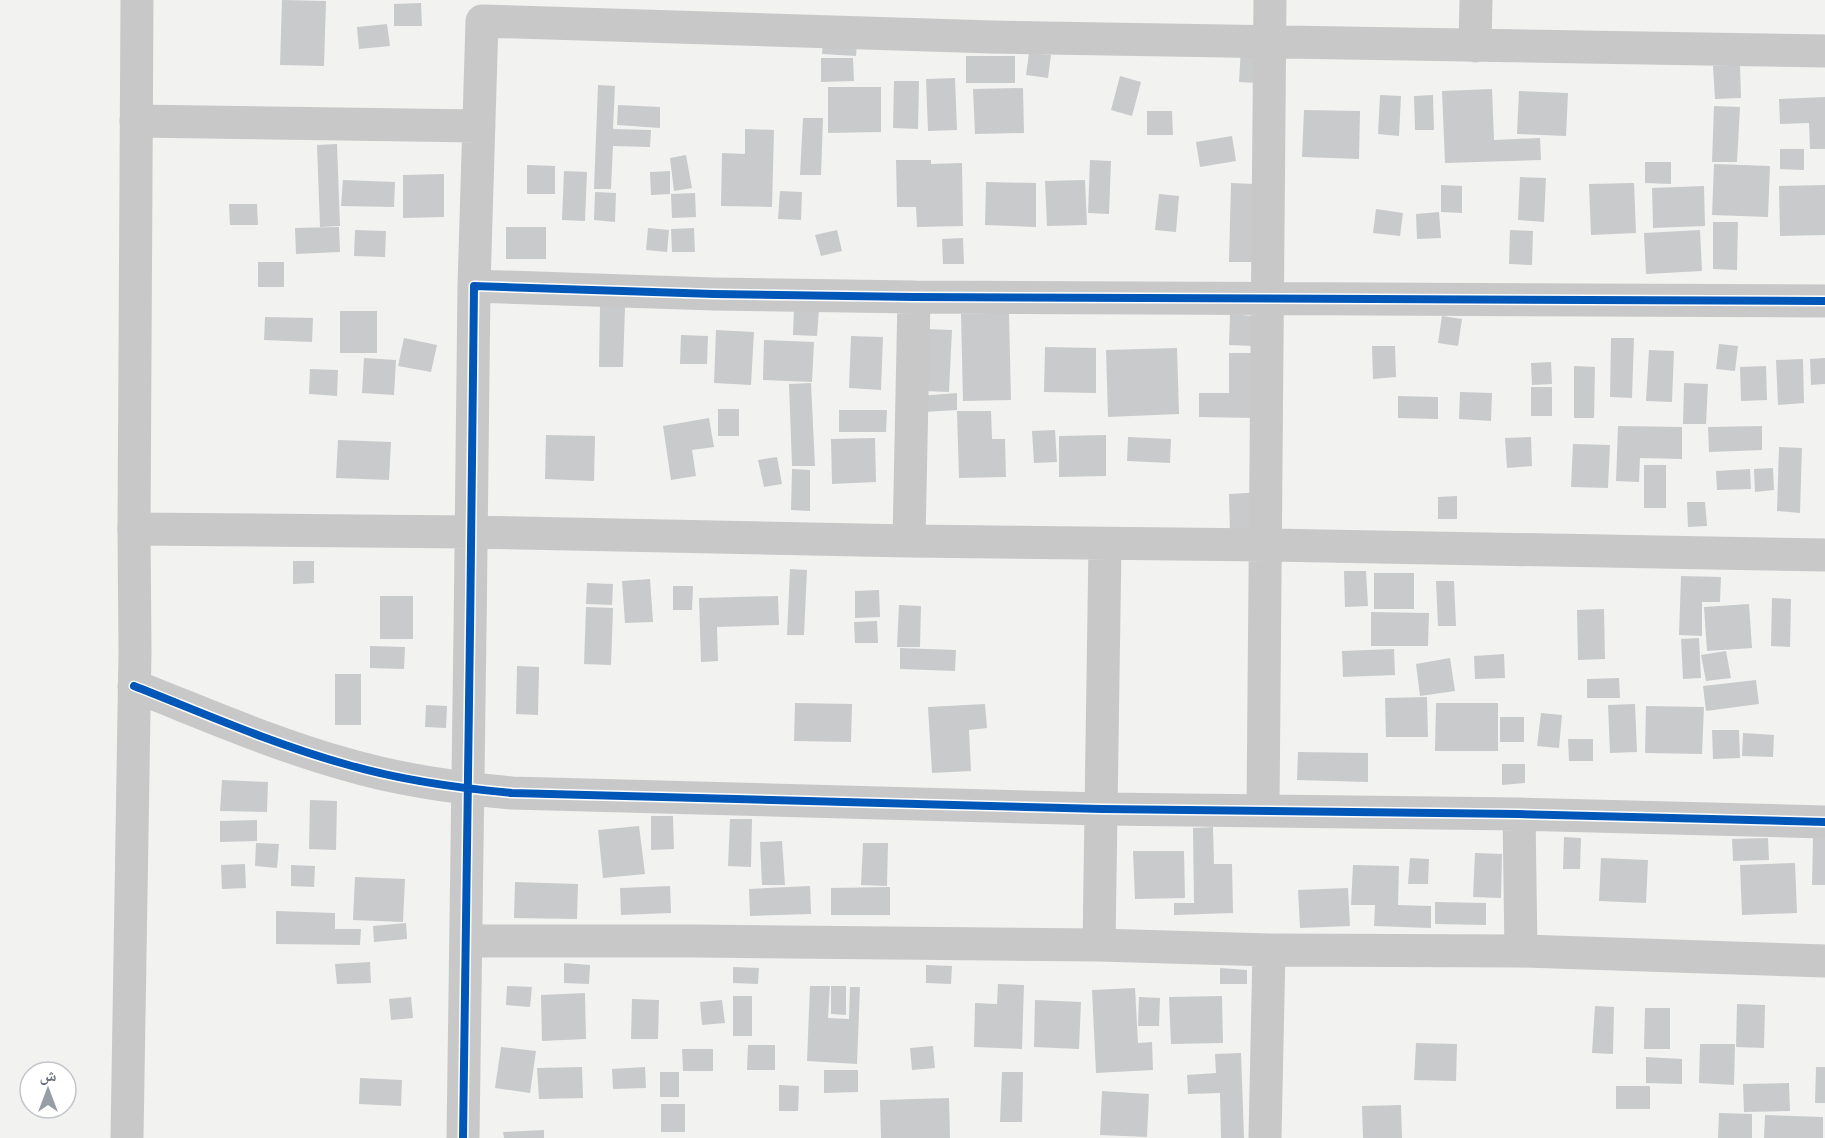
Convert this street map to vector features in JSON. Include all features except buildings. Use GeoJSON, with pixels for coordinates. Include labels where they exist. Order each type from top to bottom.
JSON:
{"type":"FeatureCollection","features":[{"type":"Feature","properties":{"kind":"street"},"geometry":{"type":"LineString","coordinates":[[127,1138],[134,686],[137,0]]}},
{"type":"Feature","properties":{"kind":"street"},"geometry":{"type":"LineString","coordinates":[[1263,810],[1270,0]]}},
{"type":"Feature","properties":{"kind":"street"},"geometry":{"type":"LineString","coordinates":[[1475,46],[1476,0]]}},
{"type":"Feature","properties":{"kind":"street"},"geometry":{"type":"LineString","coordinates":[[463,1138],[470,790],[470,532],[474,286],[482,10],[980,37],[1825,51]]}},
{"type":"Feature","properties":{"kind":"street"},"geometry":{"type":"LineString","coordinates":[[136,122],[479,126]]}},
{"type":"Feature","properties":{"kind":"street"},"geometry":{"type":"LineString","coordinates":[[474,286],[914,297],[1825,301]]}},
{"type":"Feature","properties":{"kind":"street"},"geometry":{"type":"LineString","coordinates":[[909,541],[914,297]]}},
{"type":"Feature","properties":{"kind":"street"},"geometry":{"type":"LineString","coordinates":[[134,529],[470,532],[1825,555]]}},
{"type":"Feature","properties":{"kind":"street"},"geometry":{"type":"LineString","coordinates":[[1099,945],[1105,544]]}},
{"type":"Feature","properties":{"kind":"street"},"geometry":{"type":"LineString","coordinates":[[134,686],[313,755],[385,775],[470,790],[559,796],[1102,809],[1519,814],[1825,822]]}},
{"type":"Feature","properties":{"kind":"street"},"geometry":{"type":"LineString","coordinates":[[1519,814],[1521,951]]}},
{"type":"Feature","properties":{"kind":"street"},"geometry":{"type":"LineString","coordinates":[[467,940],[1521,951],[1825,961]]}},
{"type":"Feature","properties":{"kind":"street"},"geometry":{"type":"LineString","coordinates":[[1265,1138],[1269,950]]}},
{"type":"Feature","properties":{"kind":"cycle path"},"geometry":{"type":"LineString","coordinates":[[463,1138],[474,286],[714,294],[914,297],[1825,301]]}},
{"type":"Feature","properties":{"kind":"cycle path"},"geometry":{"type":"LineString","coordinates":[[134,686],[265,738],[345,764],[428,783],[512,793],[1102,809],[1519,814],[1825,822]]}}]}
